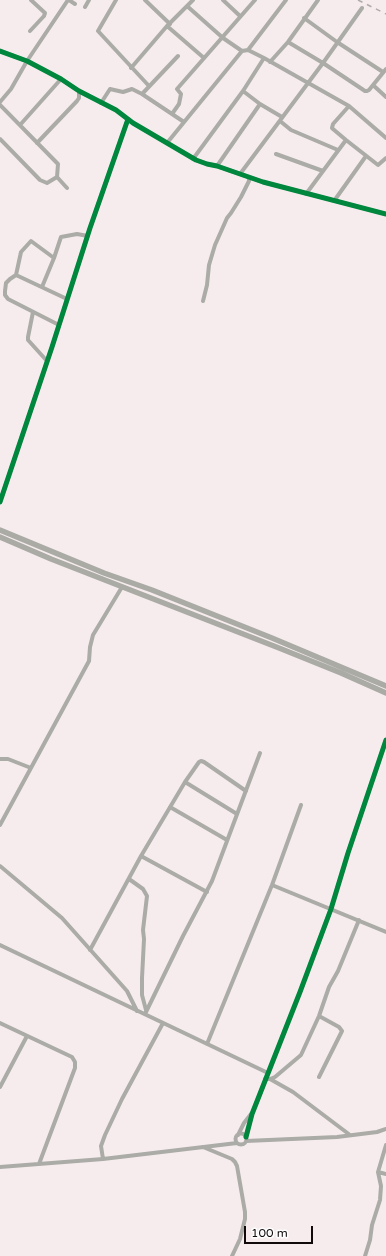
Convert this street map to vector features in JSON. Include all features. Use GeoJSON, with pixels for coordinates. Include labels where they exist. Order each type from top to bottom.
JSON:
{"type":"FeatureCollection","features":[{"type":"Feature","properties":{"kind":"main road"},"geometry":{"type":"LineString","coordinates":[[0,530],[104,573],[152,590],[272,638],[386,686]]}},
{"type":"Feature","properties":{"kind":"main road"},"geometry":{"type":"LineString","coordinates":[[0,537],[51,559],[257,639],[386,693]]}},
{"type":"Feature","properties":{"kind":"street"},"geometry":{"type":"LineString","coordinates":[[30,31],[45,13],[31,0]]}},
{"type":"Feature","properties":{"kind":"street"},"geometry":{"type":"LineString","coordinates":[[0,102],[11,89],[27,61],[69,0],[75,4]]}},
{"type":"Feature","properties":{"kind":"street"},"geometry":{"type":"LineString","coordinates":[[85,7],[89,0]]}},
{"type":"Feature","properties":{"kind":"street"},"geometry":{"type":"LineString","coordinates":[[116,0],[98,31],[149,86]]}},
{"type":"Feature","properties":{"kind":"street"},"geometry":{"type":"LineString","coordinates":[[145,0],[204,58]]}},
{"type":"Feature","properties":{"kind":"street"},"geometry":{"type":"LineString","coordinates":[[150,5],[154,0]]}},
{"type":"Feature","properties":{"kind":"street"},"geometry":{"type":"LineString","coordinates":[[131,68],[193,0]]}},
{"type":"Feature","properties":{"kind":"street"},"geometry":{"type":"LineString","coordinates":[[223,0],[240,16]]}},
{"type":"Feature","properties":{"kind":"street"},"geometry":{"type":"LineString","coordinates":[[172,114],[179,104],[181,94],[177,89],[255,0]]}},
{"type":"Feature","properties":{"kind":"street"},"geometry":{"type":"LineString","coordinates":[[248,50],[286,0]]}},
{"type":"Feature","properties":{"kind":"street"},"geometry":{"type":"LineString","coordinates":[[270,62],[288,42],[318,0]]}},
{"type":"Feature","properties":{"kind":"street"},"geometry":{"type":"LineString","coordinates":[[188,6],[223,38],[242,51]]}},
{"type":"Feature","properties":{"kind":"street"},"geometry":{"type":"LineString","coordinates":[[240,174],[324,63],[337,42],[362,8]]}},
{"type":"Feature","properties":{"kind":"street"},"geometry":{"type":"LineString","coordinates":[[288,42],[324,63],[365,91],[373,85],[385,70],[337,42],[304,18]]}},
{"type":"Feature","properties":{"kind":"street"},"geometry":{"type":"LineString","coordinates":[[167,143],[242,51],[248,50],[349,106],[386,138]]}},
{"type":"Feature","properties":{"kind":"street"},"geometry":{"type":"LineString","coordinates":[[0,51],[27,61],[61,79],[80,92],[116,110],[193,159],[263,182],[386,214]]}},
{"type":"Feature","properties":{"kind":"street"},"geometry":{"type":"LineString","coordinates":[[142,94],[178,56]]}},
{"type":"Feature","properties":{"kind":"street"},"geometry":{"type":"LineString","coordinates":[[193,159],[243,91],[264,58]]}},
{"type":"Feature","properties":{"kind":"street"},"geometry":{"type":"LineString","coordinates":[[20,125],[61,79]]}},
{"type":"Feature","properties":{"kind":"street"},"geometry":{"type":"LineString","coordinates":[[373,85],[386,97]]}},
{"type":"Feature","properties":{"kind":"street"},"geometry":{"type":"LineString","coordinates":[[101,103],[110,89],[123,92],[132,90],[142,94],[184,122]]}},
{"type":"Feature","properties":{"kind":"street"},"geometry":{"type":"LineString","coordinates":[[243,91],[281,119],[291,130],[338,150]]}},
{"type":"Feature","properties":{"kind":"street"},"geometry":{"type":"LineString","coordinates":[[37,143],[77,101],[80,92]]}},
{"type":"Feature","properties":{"kind":"street"},"geometry":{"type":"LineString","coordinates":[[217,166],[260,104]]}},
{"type":"Feature","properties":{"kind":"street"},"geometry":{"type":"LineString","coordinates":[[0,105],[58,164],[57,177],[67,188]]}},
{"type":"Feature","properties":{"kind":"street"},"geometry":{"type":"LineString","coordinates":[[349,106],[332,128],[378,165],[386,158]]}},
{"type":"Feature","properties":{"kind":"street"},"geometry":{"type":"LineString","coordinates":[[0,502],[128,119]]}},
{"type":"Feature","properties":{"kind":"street"},"geometry":{"type":"LineString","coordinates":[[0,139],[40,180],[47,183],[57,177]]}},
{"type":"Feature","properties":{"kind":"street"},"geometry":{"type":"LineString","coordinates":[[306,194],[346,140]]}},
{"type":"Feature","properties":{"kind":"street"},"geometry":{"type":"LineString","coordinates":[[276,154],[323,171]]}},
{"type":"Feature","properties":{"kind":"street"},"geometry":{"type":"LineString","coordinates":[[334,201],[366,156]]}},
{"type":"Feature","properties":{"kind":"street"},"geometry":{"type":"LineString","coordinates":[[204,300],[209,265],[214,245],[227,218],[249,182],[249,177]]}},
{"type":"Feature","properties":{"kind":"street"},"geometry":{"type":"LineString","coordinates":[[42,288],[61,237],[77,234],[88,236]]}},
{"type":"Feature","properties":{"kind":"street"},"geometry":{"type":"LineString","coordinates":[[54,258],[31,241],[21,252],[16,275],[6,283],[5,295],[8,299],[59,325]]}},
{"type":"Feature","properties":{"kind":"street"},"geometry":{"type":"LineString","coordinates":[[16,275],[68,300]]}},
{"type":"Feature","properties":{"kind":"street"},"geometry":{"type":"LineString","coordinates":[[33,312],[28,340],[48,361]]}},
{"type":"Feature","properties":{"kind":"street"},"geometry":{"type":"LineString","coordinates":[[0,825],[2,816],[31,768],[89,661],[93,635],[122,587]]}},
{"type":"Feature","properties":{"kind":"street"},"geometry":{"type":"LineString","coordinates":[[0,1167],[103,1159],[237,1143],[242,1144],[246,1139],[252,1114],[331,908],[386,740]]}},
{"type":"Feature","properties":{"kind":"street"},"geometry":{"type":"LineString","coordinates":[[145,1013],[183,936],[207,892],[260,753]]}},
{"type":"Feature","properties":{"kind":"street"},"geometry":{"type":"LineString","coordinates":[[0,759],[8,759],[31,768]]}},
{"type":"Feature","properties":{"kind":"street"},"geometry":{"type":"LineString","coordinates":[[90,950],[141,856],[185,782],[199,762],[204,762],[246,791]]}},
{"type":"Feature","properties":{"kind":"street"},"geometry":{"type":"LineString","coordinates":[[185,782],[237,814]]}},
{"type":"Feature","properties":{"kind":"street"},"geometry":{"type":"LineString","coordinates":[[207,1044],[272,885],[300,806]]}},
{"type":"Feature","properties":{"kind":"street"},"geometry":{"type":"LineString","coordinates":[[170,807],[227,840]]}},
{"type":"Feature","properties":{"kind":"street"},"geometry":{"type":"LineString","coordinates":[[141,856],[207,892]]}},
{"type":"Feature","properties":{"kind":"street"},"geometry":{"type":"LineString","coordinates":[[0,866],[62,918],[127,991],[138,1011]]}},
{"type":"Feature","properties":{"kind":"street"},"geometry":{"type":"LineString","coordinates":[[129,879],[143,889],[147,896],[143,924],[144,939],[142,978],[142,995],[145,1013]]}},
{"type":"Feature","properties":{"kind":"street"},"geometry":{"type":"LineString","coordinates":[[272,885],[331,908],[386,932]]}},
{"type":"Feature","properties":{"kind":"street"},"geometry":{"type":"LineString","coordinates":[[270,1079],[282,1072],[301,1055],[359,920]]}},
{"type":"Feature","properties":{"kind":"street"},"geometry":{"type":"LineString","coordinates":[[0,945],[268,1073]]}},
{"type":"Feature","properties":{"kind":"street"},"geometry":{"type":"LineString","coordinates":[[319,1016],[339,1027],[342,1031],[319,1077]]}},
{"type":"Feature","properties":{"kind":"street"},"geometry":{"type":"LineString","coordinates":[[0,1023],[72,1057],[75,1062],[75,1068],[39,1164]]}},
{"type":"Feature","properties":{"kind":"street"},"geometry":{"type":"LineString","coordinates":[[103,1159],[101,1146],[105,1135],[122,1099],[163,1023]]}},
{"type":"Feature","properties":{"kind":"street"},"geometry":{"type":"LineString","coordinates":[[0,1087],[27,1036]]}},
{"type":"Feature","properties":{"kind":"street"},"geometry":{"type":"LineString","coordinates":[[265,1079],[270,1079],[293,1092],[350,1135]]}},
{"type":"Feature","properties":{"kind":"street"},"geometry":{"type":"LineString","coordinates":[[237,1143],[236,1138],[244,1123],[252,1114]]}},
{"type":"Feature","properties":{"kind":"street"},"geometry":{"type":"LineString","coordinates":[[238,1135],[241,1134],[246,1139],[337,1137],[377,1132],[386,1129]]}},
{"type":"Feature","properties":{"kind":"street"},"geometry":{"type":"LineString","coordinates":[[365,1256],[370,1240],[372,1225],[380,1200],[381,1186],[378,1172],[386,1145]]}},
{"type":"Feature","properties":{"kind":"street"},"geometry":{"type":"LineString","coordinates":[[203,1147],[232,1159],[237,1166],[245,1219],[240,1239],[232,1256]]}},
{"type":"Feature","properties":{"kind":"street"},"geometry":{"type":"LineString","coordinates":[[378,1172],[386,1174]]}},
{"type":"Feature","properties":{"kind":"railway"},"geometry":{"type":"LineString","coordinates":[[358,0],[386,14]]}},
{"type":"Feature","properties":{"kind":"cycle path"},"geometry":{"type":"LineString","coordinates":[[0,51],[27,61],[61,79],[79,91],[116,110],[133,123],[196,160],[263,182],[386,214]]}},
{"type":"Feature","properties":{"kind":"cycle path"},"geometry":{"type":"LineString","coordinates":[[0,502],[90,228],[128,119]]}},
{"type":"Feature","properties":{"kind":"cycle path"},"geometry":{"type":"LineString","coordinates":[[246,1137],[252,1114],[331,909],[386,740]]}}]}
